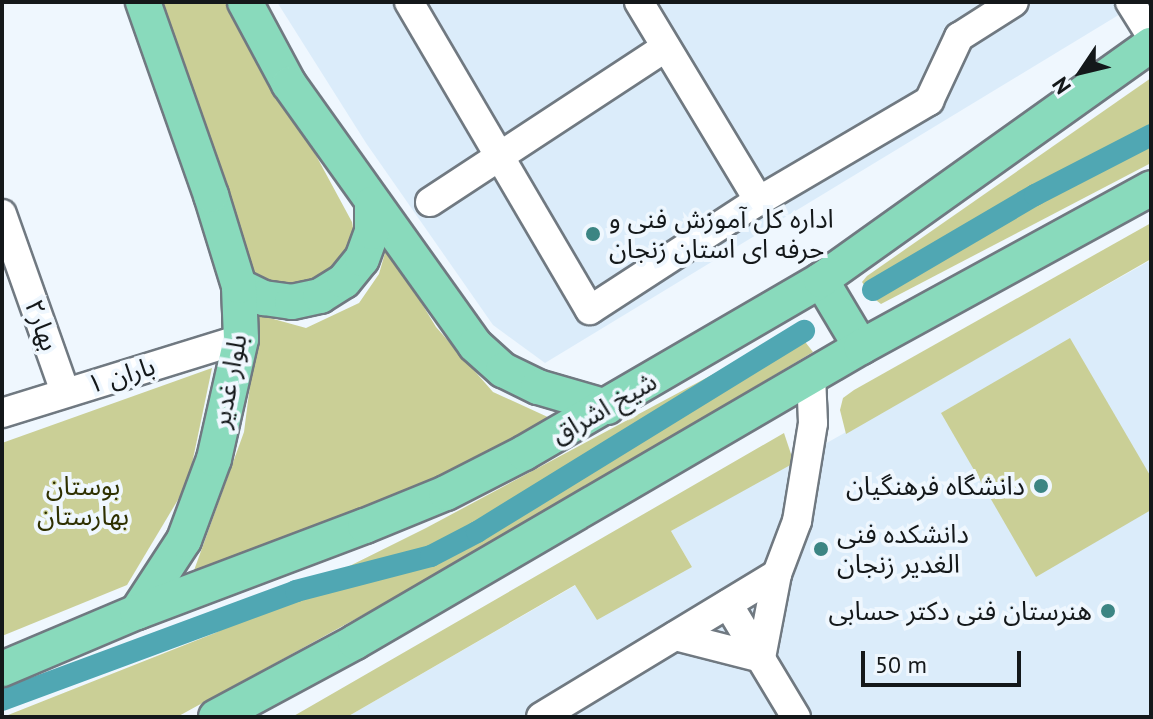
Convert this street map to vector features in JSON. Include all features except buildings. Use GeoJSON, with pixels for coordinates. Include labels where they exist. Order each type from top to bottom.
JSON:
{"type":"FeatureCollection","features":[{"type":"Feature","properties":{"kind":"main road","name":"بلوار غدیر"},"geometry":{"type":"LineString","coordinates":[[137,612],[184,540],[214,459],[241,339],[239,286],[211,195],[143,2]]}},
{"type":"Feature","properties":{"kind":"main road"},"geometry":{"type":"LineString","coordinates":[[245,2],[289,84],[475,345],[503,370],[538,387],[607,407]]}},
{"type":"Feature","properties":{"kind":"main road","name":"شیخ اشراق"},"geometry":{"type":"LineString","coordinates":[[2,669],[137,612],[446,493],[607,407],[821,280],[1151,45]]}},
{"type":"Feature","properties":{"kind":"main road"},"geometry":{"type":"LineString","coordinates":[[216,717],[355,642],[861,347],[1151,188]]}},
{"type":"Feature","properties":{"kind":"main road"},"geometry":{"type":"LineString","coordinates":[[239,286],[264,298],[292,302],[320,296],[344,281],[362,259],[372,232],[372,204]]}},
{"type":"Feature","properties":{"kind":"main road"},"geometry":{"type":"LineString","coordinates":[[821,280],[861,347]]}},
{"type":"Feature","properties":{"kind":"street"},"geometry":{"type":"LineString","coordinates":[[409,2],[590,310],[759,201],[929,101],[959,37],[1014,2]]}},
{"type":"Feature","properties":{"kind":"street"},"geometry":{"type":"LineString","coordinates":[[639,2],[759,201]]}},
{"type":"Feature","properties":{"kind":"street"},"geometry":{"type":"LineString","coordinates":[[1130,2],[1151,35]]}},
{"type":"Feature","properties":{"kind":"street"},"geometry":{"type":"LineString","coordinates":[[430,202],[666,47]]}},
{"type":"Feature","properties":{"kind":"street","name":"بهار۲"},"geometry":{"type":"LineString","coordinates":[[2,214],[65,392]]}},
{"type":"Feature","properties":{"kind":"street","name":"باران ۱"},"geometry":{"type":"LineString","coordinates":[[2,413],[241,339]]}},
{"type":"Feature","properties":{"kind":"street"},"geometry":{"type":"LineString","coordinates":[[761,658],[777,574],[797,521],[813,423],[811,376]]}},
{"type":"Feature","properties":{"kind":"street"},"geometry":{"type":"LineString","coordinates":[[541,717],[777,574]]}},
{"type":"Feature","properties":{"kind":"street"},"geometry":{"type":"LineString","coordinates":[[728,604],[796,717]]}},
{"type":"Feature","properties":{"kind":"street"},"geometry":{"type":"LineString","coordinates":[[675,636],[761,658]]}},
{"type":"Feature","properties":{"kind":"shaded area","name":"اداره کل آموزش فنی و حرفه ای استان زنجان"},"geometry":{"type":"Polygon","coordinates":[[[277,2],[1140,2],[545,363],[493,325],[366,143],[277,2]]]}},
{"type":"Feature","properties":{"kind":"shaded area"},"geometry":{"type":"Polygon","coordinates":[[[1151,260],[1151,717],[347,717],[576,585],[692,567],[671,531],[1151,260]]]}},
{"type":"Feature","properties":{"kind":"green space"},"geometry":{"type":"Polygon","coordinates":[[[161,2],[233,2],[352,222],[355,240],[328,285],[294,289],[262,284],[251,267],[229,192],[161,2]]]}},
{"type":"Feature","properties":{"kind":"green space"},"geometry":{"type":"Polygon","coordinates":[[[1151,78],[1151,163],[881,304],[872,297],[862,282],[867,276],[1151,78]]]}},
{"type":"Feature","properties":{"kind":"green space"},"geometry":{"type":"Polygon","coordinates":[[[1151,223],[1151,259],[846,434],[840,410],[843,398],[854,390],[1151,223]]]}},
{"type":"Feature","properties":{"kind":"green space"},"geometry":{"type":"Polygon","coordinates":[[[387,246],[436,327],[493,392],[563,424],[188,587],[244,432],[259,315],[306,328],[359,303],[379,274],[387,246]]]}},
{"type":"Feature","properties":{"kind":"green space"},"geometry":{"type":"Polygon","coordinates":[[[796,330],[813,352],[481,550],[177,717],[3,717],[215,633],[426,528],[796,330]]]}},
{"type":"Feature","properties":{"kind":"green space"},"geometry":{"type":"Polygon","coordinates":[[[1070,338],[1151,477],[1151,510],[1036,577],[941,413],[1070,338]]]}},
{"type":"Feature","properties":{"kind":"green space","name":"بوستان بهارستان"},"geometry":{"type":"Polygon","coordinates":[[[212,368],[188,483],[127,585],[2,636],[2,443],[212,368]]]}},
{"type":"Feature","properties":{"kind":"green space"},"geometry":{"type":"Polygon","coordinates":[[[784,433],[794,463],[671,531],[692,567],[597,620],[575,585],[347,717],[292,717],[784,433]]]}},
{"type":"Feature","properties":{"kind":"waterway"},"geometry":{"type":"LineString","coordinates":[[873,290],[1035,195],[1151,135]]}},
{"type":"Feature","properties":{"kind":"waterway"},"geometry":{"type":"LineString","coordinates":[[2,700],[296,591],[431,556],[477,532],[804,331]]}},
{"type":"Feature","properties":{"kind":"place","name":"اداره کل آموزش فنی و حرفه ای استان زنجان"},"geometry":{"type":"Point","coordinates":[593,234]}},
{"type":"Feature","properties":{"kind":"place","name":"دانشگاه فرهنگیان"},"geometry":{"type":"Point","coordinates":[1041,486]}},
{"type":"Feature","properties":{"kind":"place","name":"دانشکده فنی الغدیر زنجان"},"geometry":{"type":"Point","coordinates":[821,549]}},
{"type":"Feature","properties":{"kind":"place","name":"هنرستان فنی دکتر حسابی"},"geometry":{"type":"Point","coordinates":[1108,611]}}]}
